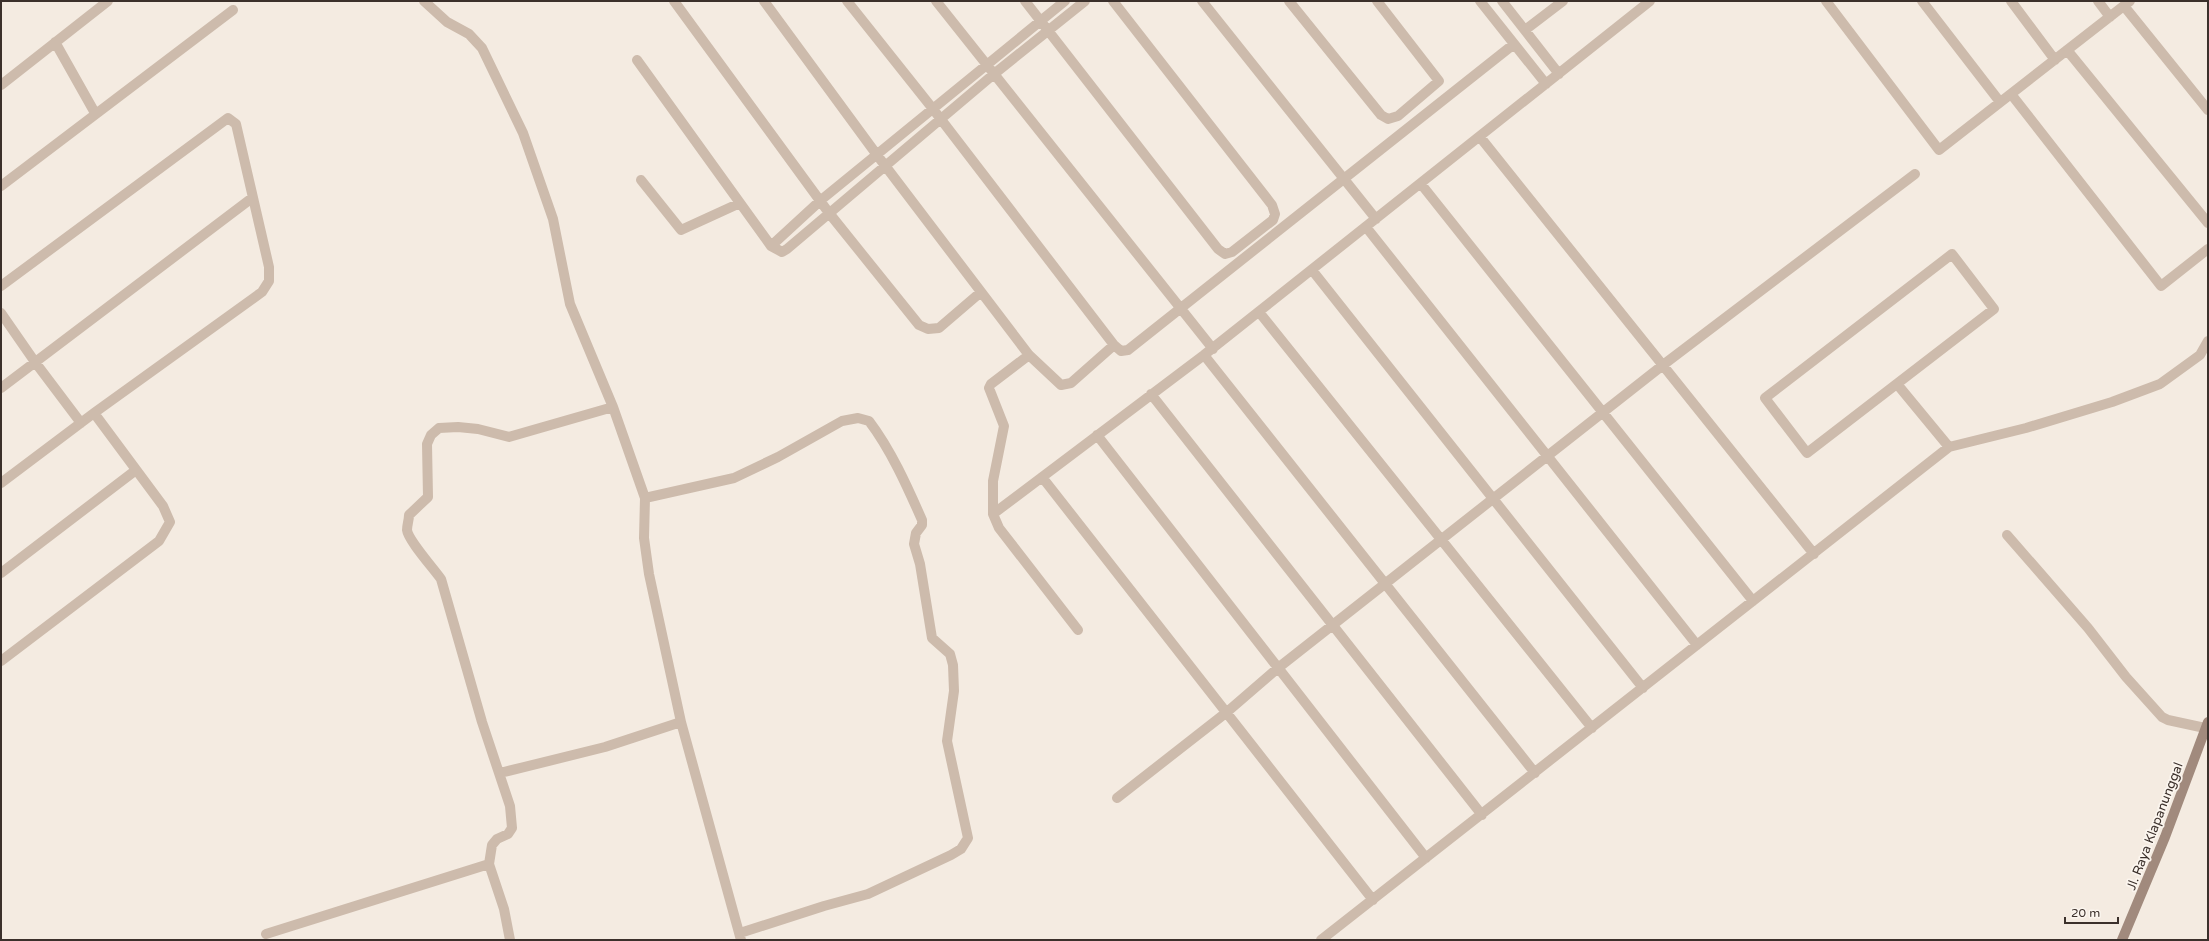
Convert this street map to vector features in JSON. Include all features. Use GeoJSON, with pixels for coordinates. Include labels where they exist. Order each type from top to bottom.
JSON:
{"type":"FeatureCollection","features":[{"type":"Feature","properties":{"kind":"street"},"geometry":{"type":"LineString","coordinates":[[1,85],[108,1]]}},
{"type":"Feature","properties":{"kind":"street"},"geometry":{"type":"LineString","coordinates":[[424,1],[447,22],[469,34],[482,48],[523,133],[553,219],[570,304],[613,406],[645,498],[644,538],[649,574],[680,722],[740,937],[824,906],[868,894],[961,849],[968,838],[947,741],[954,691],[953,665],[950,654],[932,638],[920,564],[914,544],[914,537],[922,524],[922,520],[905,483],[869,421],[858,418],[842,421],[778,457],[734,478],[645,498]]}},
{"type":"Feature","properties":{"kind":"street"},"geometry":{"type":"LineString","coordinates":[[674,1],[821,200],[829,213],[919,325],[928,330],[939,328],[981,292]]}},
{"type":"Feature","properties":{"kind":"street"},"geometry":{"type":"LineString","coordinates":[[764,1],[877,155],[1029,355],[1054,380],[1061,384],[1071,383],[1114,345]]}},
{"type":"Feature","properties":{"kind":"street"},"geometry":{"type":"LineString","coordinates":[[847,1],[933,109],[1114,345],[1121,351],[1128,350],[1514,44]]}},
{"type":"Feature","properties":{"kind":"street"},"geometry":{"type":"LineString","coordinates":[[936,1],[986,66],[994,74],[1213,349]]}},
{"type":"Feature","properties":{"kind":"street"},"geometry":{"type":"LineString","coordinates":[[1025,1],[1218,249],[1225,254],[1232,252],[1273,220],[1275,214],[1272,206],[1113,1]]}},
{"type":"Feature","properties":{"kind":"street"},"geometry":{"type":"LineString","coordinates":[[770,246],[821,200],[1065,1]]}},
{"type":"Feature","properties":{"kind":"street"},"geometry":{"type":"LineString","coordinates":[[637,60],[770,246],[782,252],[886,167],[994,74],[1085,1]]}},
{"type":"Feature","properties":{"kind":"street"},"geometry":{"type":"LineString","coordinates":[[1202,1],[1376,219]]}},
{"type":"Feature","properties":{"kind":"street"},"geometry":{"type":"LineString","coordinates":[[1289,1],[1381,115],[1388,119],[1398,116],[1439,81],[1377,1]]}},
{"type":"Feature","properties":{"kind":"street"},"geometry":{"type":"LineString","coordinates":[[1480,1],[1546,84]]}},
{"type":"Feature","properties":{"kind":"street"},"geometry":{"type":"LineString","coordinates":[[1502,1],[1559,74]]}},
{"type":"Feature","properties":{"kind":"street"},"geometry":{"type":"LineString","coordinates":[[1525,30],[1563,1]]}},
{"type":"Feature","properties":{"kind":"street"},"geometry":{"type":"LineString","coordinates":[[993,514],[1213,349],[1650,1]]}},
{"type":"Feature","properties":{"kind":"street"},"geometry":{"type":"LineString","coordinates":[[1826,1],[1939,150],[2127,4],[2208,110]]}},
{"type":"Feature","properties":{"kind":"street"},"geometry":{"type":"LineString","coordinates":[[1922,1],[2000,102]]}},
{"type":"Feature","properties":{"kind":"street"},"geometry":{"type":"LineString","coordinates":[[2011,1],[2055,60]]}},
{"type":"Feature","properties":{"kind":"street"},"geometry":{"type":"LineString","coordinates":[[2098,1],[2110,17]]}},
{"type":"Feature","properties":{"kind":"street"},"geometry":{"type":"LineString","coordinates":[[1,186],[95,113],[233,10]]}},
{"type":"Feature","properties":{"kind":"street"},"geometry":{"type":"LineString","coordinates":[[55,42],[95,113]]}},
{"type":"Feature","properties":{"kind":"street"},"geometry":{"type":"LineString","coordinates":[[2067,50],[2208,223]]}},
{"type":"Feature","properties":{"kind":"street"},"geometry":{"type":"LineString","coordinates":[[2011,94],[2161,286],[2208,249]]}},
{"type":"Feature","properties":{"kind":"street"},"geometry":{"type":"LineString","coordinates":[[1,286],[228,118],[236,124],[269,267],[269,281],[262,292],[94,413],[1,483]]}},
{"type":"Feature","properties":{"kind":"street"},"geometry":{"type":"LineString","coordinates":[[1480,137],[1814,554]]}},
{"type":"Feature","properties":{"kind":"street"},"geometry":{"type":"LineString","coordinates":[[1117,798],[1228,712],[1278,668],[1332,625],[1663,365],[1915,174]]}},
{"type":"Feature","properties":{"kind":"street"},"geometry":{"type":"LineString","coordinates":[[642,180],[680,230],[740,203]]}},
{"type":"Feature","properties":{"kind":"street"},"geometry":{"type":"LineString","coordinates":[[1421,184],[1753,601]]}},
{"type":"Feature","properties":{"kind":"street"},"geometry":{"type":"LineString","coordinates":[[1,388],[252,198]]}},
{"type":"Feature","properties":{"kind":"street"},"geometry":{"type":"LineString","coordinates":[[1366,227],[1697,645]]}},
{"type":"Feature","properties":{"kind":"street"},"geometry":{"type":"LineString","coordinates":[[1952,254],[1994,309],[1897,384],[1807,453],[1765,398],[1952,254]]}},
{"type":"Feature","properties":{"kind":"street"},"geometry":{"type":"LineString","coordinates":[[1312,270],[1643,688]]}},
{"type":"Feature","properties":{"kind":"street"},"geometry":{"type":"LineString","coordinates":[[1259,312],[1592,728]]}},
{"type":"Feature","properties":{"kind":"street"},"geometry":{"type":"LineString","coordinates":[[1,313],[35,362],[81,423]]}},
{"type":"Feature","properties":{"kind":"street"},"geometry":{"type":"LineString","coordinates":[[1321,940],[1949,447],[2026,428],[2112,402],[2160,384],[2200,355],[2208,341]]}},
{"type":"Feature","properties":{"kind":"street"},"geometry":{"type":"LineString","coordinates":[[1029,355],[991,384],[989,388],[1004,426],[993,481],[993,514],[999,528],[1078,630]]}},
{"type":"Feature","properties":{"kind":"street"},"geometry":{"type":"LineString","coordinates":[[1204,355],[1535,772]]}},
{"type":"Feature","properties":{"kind":"street"},"geometry":{"type":"LineString","coordinates":[[1897,384],[1949,447]]}},
{"type":"Feature","properties":{"kind":"street"},"geometry":{"type":"LineString","coordinates":[[1151,394],[1482,814]]}},
{"type":"Feature","properties":{"kind":"street"},"geometry":{"type":"LineString","coordinates":[[510,940],[504,909],[489,864],[492,846],[497,840],[508,834],[512,828],[510,806],[482,722],[441,579],[428,560],[414,545],[407,532],[409,515],[428,498],[428,439],[435,431],[445,427],[478,429],[509,437],[613,406]]}},
{"type":"Feature","properties":{"kind":"street"},"geometry":{"type":"LineString","coordinates":[[1,660],[159,541],[170,522],[163,506],[94,413]]}},
{"type":"Feature","properties":{"kind":"street"},"geometry":{"type":"LineString","coordinates":[[1097,435],[1426,858]]}},
{"type":"Feature","properties":{"kind":"street"},"geometry":{"type":"LineString","coordinates":[[1,573],[136,470]]}},
{"type":"Feature","properties":{"kind":"street"},"geometry":{"type":"LineString","coordinates":[[1042,477],[1228,712],[1373,900]]}},
{"type":"Feature","properties":{"kind":"street"},"geometry":{"type":"LineString","coordinates":[[2007,535],[2088,628],[2126,677],[2162,717],[2168,720],[2207,725]]}},
{"type":"Feature","properties":{"kind":"street"},"geometry":{"type":"LineString","coordinates":[[500,773],[604,747],[680,722]]}},
{"type":"Feature","properties":{"kind":"street","name":"Jl. Raya Klapanunggal"},"geometry":{"type":"LineString","coordinates":[[2122,940],[2165,837],[2207,725]]}},
{"type":"Feature","properties":{"kind":"street"},"geometry":{"type":"LineString","coordinates":[[266,934],[489,864]]}}]}
